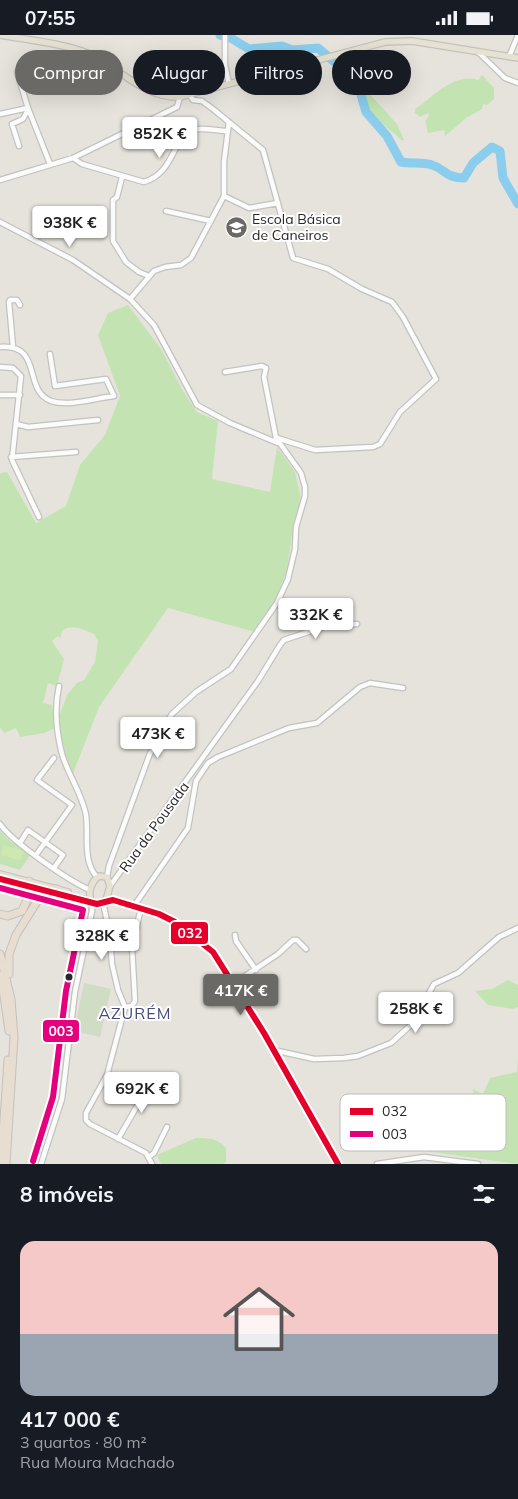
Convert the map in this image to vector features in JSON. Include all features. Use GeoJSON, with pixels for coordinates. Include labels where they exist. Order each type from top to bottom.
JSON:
{"type":"FeatureCollection","features":[{"type":"Feature","properties":{"kind":"highway"},"geometry":{"type":"LineString","coordinates":[[29,881],[35,888],[57,892]]}},
{"type":"Feature","properties":{"kind":"highway"},"geometry":{"type":"LineString","coordinates":[[17,884],[27,891],[28,901]]}},
{"type":"Feature","properties":{"kind":"highway"},"geometry":{"type":"LineString","coordinates":[[0,914],[8,917],[16,915],[25,908],[35,888]]}},
{"type":"Feature","properties":{"kind":"highway"},"geometry":{"type":"LineString","coordinates":[[32,909],[35,888]]}},
{"type":"Feature","properties":{"kind":"highway"},"geometry":{"type":"LineString","coordinates":[[11,999],[13,994],[9,970],[10,947],[32,909],[42,897],[57,892]]}},
{"type":"Feature","properties":{"kind":"highway"},"geometry":{"type":"LineString","coordinates":[[0,954],[11,999],[14,1050],[6,1164]]}},
{"type":"Feature","properties":{"kind":"highway"},"geometry":{"type":"LineString","coordinates":[[0,973],[6,1000],[9,1036],[1,1164]]}},
{"type":"Feature","properties":{"kind":"main road"},"geometry":{"type":"LineString","coordinates":[[0,35],[86,53],[159,95],[180,97],[186,95]]}},
{"type":"Feature","properties":{"kind":"main road"},"geometry":{"type":"LineString","coordinates":[[225,85],[322,58],[399,41],[518,58]]}},
{"type":"Feature","properties":{"kind":"main road"},"geometry":{"type":"LineString","coordinates":[[0,874],[29,881],[57,892],[95,899],[113,900],[141,908],[167,917],[204,944],[216,956],[275,1052],[338,1164]]}},
{"type":"Feature","properties":{"kind":"main road"},"geometry":{"type":"LineString","coordinates":[[104,877],[110,888],[113,900]]}},
{"type":"Feature","properties":{"kind":"main road"},"geometry":{"type":"LineString","coordinates":[[95,899],[104,877]]}},
{"type":"Feature","properties":{"kind":"main road"},"geometry":{"type":"LineString","coordinates":[[0,879],[35,888]]}},
{"type":"Feature","properties":{"kind":"main road"},"geometry":{"type":"LineString","coordinates":[[95,899],[110,888]]}},
{"type":"Feature","properties":{"kind":"street"},"geometry":{"type":"LineString","coordinates":[[226,35],[224,41],[225,65],[229,84]]}},
{"type":"Feature","properties":{"kind":"street"},"geometry":{"type":"LineString","coordinates":[[509,57],[518,35]]}},
{"type":"Feature","properties":{"kind":"street"},"geometry":{"type":"LineString","coordinates":[[478,52],[505,78],[518,87]]}},
{"type":"Feature","properties":{"kind":"street"},"geometry":{"type":"LineString","coordinates":[[505,78],[518,83]]}},
{"type":"Feature","properties":{"kind":"street"},"geometry":{"type":"LineString","coordinates":[[24,95],[50,163]]}},
{"type":"Feature","properties":{"kind":"street"},"geometry":{"type":"LineString","coordinates":[[189,95],[190,98],[202,101],[263,150],[288,246],[293,258],[328,269],[356,286],[392,302],[411,332],[412,338],[436,379],[400,412],[380,444],[373,447],[315,450],[276,438]]}},
{"type":"Feature","properties":{"kind":"street"},"geometry":{"type":"LineString","coordinates":[[0,180],[50,163],[74,158],[177,107],[180,97]]}},
{"type":"Feature","properties":{"kind":"street"},"geometry":{"type":"LineString","coordinates":[[0,114],[28,109]]}},
{"type":"Feature","properties":{"kind":"street"},"geometry":{"type":"LineString","coordinates":[[19,146],[12,125],[23,119],[28,109]]}},
{"type":"Feature","properties":{"kind":"street"},"geometry":{"type":"LineString","coordinates":[[130,299],[149,276],[160,268],[187,263],[211,221],[224,196],[229,122]]}},
{"type":"Feature","properties":{"kind":"street"},"geometry":{"type":"LineString","coordinates":[[74,158],[82,164],[144,182],[151,180],[166,167],[184,135],[194,130],[228,131]]}},
{"type":"Feature","properties":{"kind":"street"},"geometry":{"type":"LineString","coordinates":[[122,177],[117,197],[112,200],[113,241],[126,262],[139,272],[149,276]]}},
{"type":"Feature","properties":{"kind":"street"},"geometry":{"type":"LineString","coordinates":[[224,196],[249,209],[278,203]]}},
{"type":"Feature","properties":{"kind":"street"},"geometry":{"type":"LineString","coordinates":[[166,211],[211,221]]}},
{"type":"Feature","properties":{"kind":"street"},"geometry":{"type":"LineString","coordinates":[[0,222],[73,260],[130,299],[154,325],[197,405],[230,423],[280,444]]}},
{"type":"Feature","properties":{"kind":"street"},"geometry":{"type":"LineString","coordinates":[[13,347],[9,302],[10,300],[17,300],[20,305]]}},
{"type":"Feature","properties":{"kind":"street"},"geometry":{"type":"LineString","coordinates":[[0,347],[13,347],[29,361],[38,390],[50,400],[66,402],[114,396],[106,379],[54,386],[50,354]]}},
{"type":"Feature","properties":{"kind":"street"},"geometry":{"type":"LineString","coordinates":[[0,367],[8,366],[18,371],[22,381],[12,457],[13,466],[35,505],[39,517]]}},
{"type":"Feature","properties":{"kind":"street"},"geometry":{"type":"LineString","coordinates":[[59,686],[55,705],[56,727],[62,754],[85,812],[88,861],[104,877],[149,756],[160,733],[172,714],[196,692],[232,669],[277,603],[288,579],[295,549],[296,527],[305,496],[305,487],[301,473],[276,438],[264,377],[266,367],[225,372]]}},
{"type":"Feature","properties":{"kind":"street"},"geometry":{"type":"LineString","coordinates":[[0,395],[20,395]]}},
{"type":"Feature","properties":{"kind":"street"},"geometry":{"type":"LineString","coordinates":[[16,424],[28,427],[98,420]]}},
{"type":"Feature","properties":{"kind":"street"},"geometry":{"type":"LineString","coordinates":[[12,457],[76,452]]}},
{"type":"Feature","properties":{"kind":"street","name":"Rua da Pousada"},"geometry":{"type":"LineString","coordinates":[[110,888],[258,681],[284,640],[326,626],[357,624]]}},
{"type":"Feature","properties":{"kind":"street"},"geometry":{"type":"LineString","coordinates":[[134,906],[188,828],[196,781],[208,763],[218,757],[289,729],[317,723],[360,687],[370,683],[403,688]]}},
{"type":"Feature","properties":{"kind":"street"},"geometry":{"type":"LineString","coordinates":[[36,855],[72,805],[37,780],[54,758]]}},
{"type":"Feature","properties":{"kind":"street"},"geometry":{"type":"LineString","coordinates":[[0,824],[20,843],[95,899],[110,936],[112,964],[124,1007],[107,1075],[86,1113],[86,1120],[90,1124],[146,1153],[152,1164]]}},
{"type":"Feature","properties":{"kind":"street"},"geometry":{"type":"LineString","coordinates":[[20,843],[28,830],[63,855],[54,867]]}},
{"type":"Feature","properties":{"kind":"street","name":"Rua da Pousada"},"geometry":{"type":"LineString","coordinates":[[104,877],[117,878]]}},
{"type":"Feature","properties":{"kind":"street"},"geometry":{"type":"LineString","coordinates":[[41,1164],[62,1099],[75,992],[95,899]]}},
{"type":"Feature","properties":{"kind":"street"},"geometry":{"type":"LineString","coordinates":[[124,1007],[132,1006],[135,1001],[132,947],[141,908]]}},
{"type":"Feature","properties":{"kind":"street"},"geometry":{"type":"LineString","coordinates":[[275,1052],[278,1051],[314,1059],[344,1058],[358,1056],[391,1043],[412,1024],[434,984],[458,973],[499,937],[518,928]]}},
{"type":"Feature","properties":{"kind":"street"},"geometry":{"type":"LineString","coordinates":[[235,935],[256,970]]}},
{"type":"Feature","properties":{"kind":"street"},"geometry":{"type":"LineString","coordinates":[[233,984],[256,970],[292,940],[297,940],[306,949]]}},
{"type":"Feature","properties":{"kind":"street"},"geometry":{"type":"LineString","coordinates":[[118,1139],[144,1094],[148,1082]]}},
{"type":"Feature","properties":{"kind":"street"},"geometry":{"type":"LineString","coordinates":[[148,1157],[154,1153],[168,1127]]}},
{"type":"Feature","properties":{"kind":"street"},"geometry":{"type":"LineString","coordinates":[[377,1164],[424,1157],[478,1164]]}},
{"type":"Feature","properties":{"kind":"green space"},"geometry":{"type":"Polygon","coordinates":[[[482,75],[494,88],[494,99],[487,105],[483,104],[482,109],[466,118],[445,136],[444,130],[428,133],[425,121],[429,116],[428,113],[420,117],[415,113],[415,109],[452,82],[469,78],[478,80],[482,75]]]}},
{"type":"Feature","properties":{"kind":"green space"},"geometry":{"type":"Polygon","coordinates":[[[364,95],[371,95],[397,124],[404,140],[401,140],[372,114],[365,101],[364,95]]]}},
{"type":"Feature","properties":{"kind":"green space"},"geometry":{"type":"Polygon","coordinates":[[[128,305],[161,349],[183,391],[197,412],[218,421],[212,479],[270,492],[277,447],[295,472],[301,499],[292,535],[287,570],[278,594],[255,632],[168,608],[99,707],[72,776],[57,722],[67,695],[77,683],[84,680],[95,662],[98,641],[94,634],[74,627],[62,631],[60,639],[58,636],[52,641],[64,659],[57,686],[48,683],[43,703],[52,705],[55,728],[44,733],[20,737],[16,728],[4,733],[0,727],[0,473],[7,472],[36,523],[66,506],[80,465],[105,435],[120,396],[98,335],[108,313],[128,305]]]}},
{"type":"Feature","properties":{"kind":"green space"},"geometry":{"type":"Polygon","coordinates":[[[0,831],[11,842],[31,854],[20,870],[0,864],[0,831]]]}},
{"type":"Feature","properties":{"kind":"green space"},"geometry":{"type":"Polygon","coordinates":[[[4,845],[23,851],[20,860],[1,855],[4,845]]]}},
{"type":"Feature","properties":{"kind":"green space"},"geometry":{"type":"Polygon","coordinates":[[[508,980],[518,985],[518,1007],[513,1009],[488,1005],[475,991],[492,989],[508,980]]]}},
{"type":"Feature","properties":{"kind":"green space"},"geometry":{"type":"Polygon","coordinates":[[[84,983],[111,989],[100,1037],[74,1031],[84,983]]]}},
{"type":"Feature","properties":{"kind":"green space"},"geometry":{"type":"Polygon","coordinates":[[[518,1058],[518,1164],[425,1151],[506,1151],[506,1094],[483,1094],[490,1078],[517,1072],[518,1058]]]}},
{"type":"Feature","properties":{"kind":"green space"},"geometry":{"type":"Polygon","coordinates":[[[473,1089],[483,1094],[474,1094],[473,1089]]]}},
{"type":"Feature","properties":{"kind":"green space"},"geometry":{"type":"Polygon","coordinates":[[[196,1138],[212,1139],[223,1145],[226,1148],[226,1162],[223,1164],[161,1164],[157,1155],[196,1138]]]}},
{"type":"Feature","properties":{"kind":"waterway"},"geometry":{"type":"LineString","coordinates":[[220,35],[229,37],[249,49],[282,46],[292,50],[318,48],[357,81],[366,112],[387,136],[401,162],[428,164],[437,167],[448,175],[464,178],[473,163],[492,147],[500,151],[503,178],[518,204]]}},
{"type":"Feature","properties":{"kind":"transit line","name":"032"},"geometry":{"type":"LineString","coordinates":[[0,879],[97,904],[113,900],[159,914],[175,922],[213,952],[264,1033],[338,1164]]}},
{"type":"Feature","properties":{"kind":"transit line","name":"003"},"geometry":{"type":"LineString","coordinates":[[0,888],[83,910],[66,991],[53,1097],[33,1161]]}},
{"type":"Feature","properties":{"kind":"place","name":"Escola Básica de Caneiros"},"geometry":{"type":"Point","coordinates":[236,227]}},
{"type":"Feature","properties":{"kind":"district","name":"AZURÉM"},"geometry":{"type":"Point","coordinates":[135,1013]}}]}
